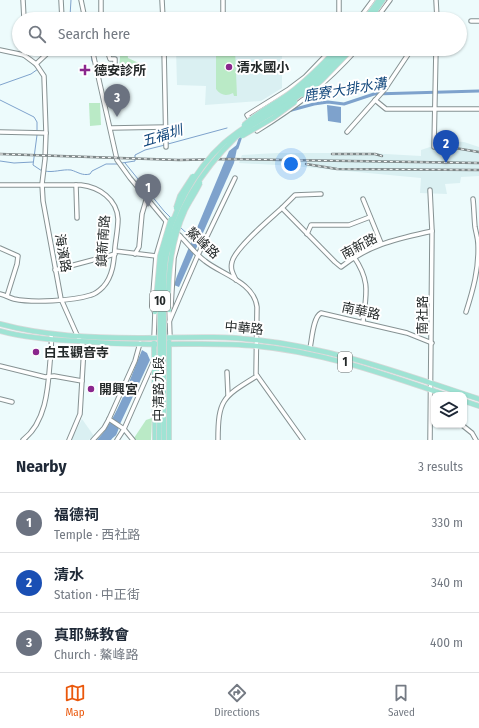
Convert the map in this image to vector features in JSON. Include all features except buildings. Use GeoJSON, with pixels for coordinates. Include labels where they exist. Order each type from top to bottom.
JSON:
{"type":"FeatureCollection","features":[{"type":"Feature","properties":{"kind":"main road"},"geometry":{"type":"LineString","coordinates":[[370,12],[378,0]]}},
{"type":"Feature","properties":{"kind":"main road"},"geometry":{"type":"LineString","coordinates":[[375,12],[383,0]]}},
{"type":"Feature","properties":{"kind":"main road"},"geometry":{"type":"LineString","coordinates":[[235,134],[251,119],[303,83],[330,56]]}},
{"type":"Feature","properties":{"kind":"main road","name":"10"},"geometry":{"type":"LineString","coordinates":[[164,440],[164,300],[166,260],[179,216],[188,196],[215,152],[235,134],[285,101],[306,85],[336,56]]}},
{"type":"Feature","properties":{"kind":"main road","name":"10"},"geometry":{"type":"LineString","coordinates":[[159,440],[160,282],[163,256],[177,212],[187,192],[202,172],[234,141],[250,127],[306,90],[341,56]]}},
{"type":"Feature","properties":{"kind":"main road"},"geometry":{"type":"LineString","coordinates":[[234,141],[273,118],[303,96],[322,80],[345,56]]}},
{"type":"Feature","properties":{"kind":"main road"},"geometry":{"type":"LineString","coordinates":[[155,313],[160,256],[168,228],[180,196],[197,172],[202,172],[198,187],[186,209],[171,252],[169,271],[169,310]]}},
{"type":"Feature","properties":{"kind":"main road","name":"中華路"},"geometry":{"type":"LineString","coordinates":[[0,324],[21,330],[51,334],[140,338],[213,337],[257,340],[310,348],[341,355],[479,399]]}},
{"type":"Feature","properties":{"kind":"main road","name":"中華路"},"geometry":{"type":"LineString","coordinates":[[0,331],[18,336],[82,342],[140,344],[204,343],[256,346],[311,354],[345,362],[437,392]]}},
{"type":"Feature","properties":{"kind":"main road","name":"中清路九段"},"geometry":{"type":"LineString","coordinates":[[154,337],[154,440]]}},
{"type":"Feature","properties":{"kind":"main road","name":"中清路九段"},"geometry":{"type":"LineString","coordinates":[[169,440],[170,337]]}},
{"type":"Feature","properties":{"kind":"main road"},"geometry":{"type":"LineString","coordinates":[[467,402],[479,406]]}},
{"type":"Feature","properties":{"kind":"street"},"geometry":{"type":"LineString","coordinates":[[23,0],[24,12]]}},
{"type":"Feature","properties":{"kind":"street"},"geometry":{"type":"LineString","coordinates":[[61,0],[62,12]]}},
{"type":"Feature","properties":{"kind":"street"},"geometry":{"type":"LineString","coordinates":[[81,0],[84,12]]}},
{"type":"Feature","properties":{"kind":"street"},"geometry":{"type":"LineString","coordinates":[[101,0],[101,12]]}},
{"type":"Feature","properties":{"kind":"street"},"geometry":{"type":"LineString","coordinates":[[162,0],[163,12]]}},
{"type":"Feature","properties":{"kind":"street"},"geometry":{"type":"LineString","coordinates":[[223,0],[223,12]]}},
{"type":"Feature","properties":{"kind":"street"},"geometry":{"type":"LineString","coordinates":[[339,0],[339,12]]}},
{"type":"Feature","properties":{"kind":"street"},"geometry":{"type":"LineString","coordinates":[[381,12],[390,0]]}},
{"type":"Feature","properties":{"kind":"street"},"geometry":{"type":"LineString","coordinates":[[436,0],[436,12]]}},
{"type":"Feature","properties":{"kind":"street"},"geometry":{"type":"LineString","coordinates":[[364,12],[372,1]]}},
{"type":"Feature","properties":{"kind":"street"},"geometry":{"type":"LineString","coordinates":[[471,21],[479,22]]}},
{"type":"Feature","properties":{"kind":"street"},"geometry":{"type":"LineString","coordinates":[[0,50],[12,53]]}},
{"type":"Feature","properties":{"kind":"street"},"geometry":{"type":"LineString","coordinates":[[24,56],[36,64],[45,56]]}},
{"type":"Feature","properties":{"kind":"street","name":"鰲峰路"},"geometry":{"type":"LineString","coordinates":[[93,56],[111,128],[117,160],[166,222],[197,254],[210,265],[236,280],[250,292],[256,302],[257,376]]}},
{"type":"Feature","properties":{"kind":"street"},"geometry":{"type":"LineString","coordinates":[[109,56],[110,59],[115,59],[115,67]]}},
{"type":"Feature","properties":{"kind":"street"},"geometry":{"type":"LineString","coordinates":[[164,56],[166,146]]}},
{"type":"Feature","properties":{"kind":"street"},"geometry":{"type":"LineString","coordinates":[[325,56],[300,81],[248,114],[257,131],[315,91],[350,56]]}},
{"type":"Feature","properties":{"kind":"street"},"geometry":{"type":"LineString","coordinates":[[347,132],[385,89],[407,56]]}},
{"type":"Feature","properties":{"kind":"street"},"geometry":{"type":"LineString","coordinates":[[434,147],[436,56]]}},
{"type":"Feature","properties":{"kind":"street","name":"海濱路"},"geometry":{"type":"LineString","coordinates":[[36,64],[44,76],[46,133],[42,184],[43,201],[61,299],[77,335],[82,342]]}},
{"type":"Feature","properties":{"kind":"street"},"geometry":{"type":"LineString","coordinates":[[375,100],[386,109],[479,109]]}},
{"type":"Feature","properties":{"kind":"street"},"geometry":{"type":"LineString","coordinates":[[111,128],[166,127]]}},
{"type":"Feature","properties":{"kind":"street"},"geometry":{"type":"LineString","coordinates":[[0,132],[46,133]]}},
{"type":"Feature","properties":{"kind":"street"},"geometry":{"type":"LineString","coordinates":[[169,322],[197,254],[234,178]]}},
{"type":"Feature","properties":{"kind":"street","name":"鎮新南路"},"geometry":{"type":"LineString","coordinates":[[0,185],[42,184],[94,187],[102,192],[113,203],[118,218],[115,253],[111,275],[108,282],[92,295],[35,301],[15,299],[0,294]]}},
{"type":"Feature","properties":{"kind":"street"},"geometry":{"type":"LineString","coordinates":[[76,185],[78,218]]}},
{"type":"Feature","properties":{"kind":"street","name":"南社路"},"geometry":{"type":"LineString","coordinates":[[430,190],[432,231],[431,390]]}},
{"type":"Feature","properties":{"kind":"street"},"geometry":{"type":"LineString","coordinates":[[236,280],[231,269],[231,263],[236,253],[295,195],[321,194]]}},
{"type":"Feature","properties":{"kind":"street"},"geometry":{"type":"LineString","coordinates":[[135,254],[139,247],[142,214],[147,197]]}},
{"type":"Feature","properties":{"kind":"street"},"geometry":{"type":"LineString","coordinates":[[363,199],[381,243]]}},
{"type":"Feature","properties":{"kind":"street"},"geometry":{"type":"LineString","coordinates":[[466,312],[475,285],[478,257],[473,199]]}},
{"type":"Feature","properties":{"kind":"street"},"geometry":{"type":"LineString","coordinates":[[282,208],[308,234],[311,225],[349,225],[370,217]]}},
{"type":"Feature","properties":{"kind":"street"},"geometry":{"type":"LineString","coordinates":[[154,337],[155,313],[152,306],[156,256],[166,222]]}},
{"type":"Feature","properties":{"kind":"street","name":"南新路"},"geometry":{"type":"LineString","coordinates":[[308,234],[341,267],[354,257],[381,243],[432,231]]}},
{"type":"Feature","properties":{"kind":"street"},"geometry":{"type":"LineString","coordinates":[[170,337],[169,310],[171,306],[174,258],[180,236]]}},
{"type":"Feature","properties":{"kind":"street"},"geometry":{"type":"LineString","coordinates":[[0,248],[18,256],[7,296]]}},
{"type":"Feature","properties":{"kind":"street"},"geometry":{"type":"LineString","coordinates":[[56,270],[115,253],[156,256]]}},
{"type":"Feature","properties":{"kind":"street"},"geometry":{"type":"LineString","coordinates":[[354,257],[366,280],[366,303],[363,322]]}},
{"type":"Feature","properties":{"kind":"street","name":"南華路"},"geometry":{"type":"LineString","coordinates":[[310,348],[315,320],[317,315],[321,313],[407,333],[432,343]]}},
{"type":"Feature","properties":{"kind":"street"},"geometry":{"type":"LineString","coordinates":[[23,440],[39,420],[44,405],[49,376],[52,340],[51,334]]}},
{"type":"Feature","properties":{"kind":"street"},"geometry":{"type":"LineString","coordinates":[[93,440],[110,420],[135,361],[140,344],[140,338]]}},
{"type":"Feature","properties":{"kind":"street"},"geometry":{"type":"LineString","coordinates":[[69,440],[80,414],[84,352],[82,342]]}},
{"type":"Feature","properties":{"kind":"street"},"geometry":{"type":"LineString","coordinates":[[117,440],[154,361]]}},
{"type":"Feature","properties":{"kind":"street"},"geometry":{"type":"LineString","coordinates":[[0,366],[45,377],[49,376],[82,381]]}},
{"type":"Feature","properties":{"kind":"street"},"geometry":{"type":"LineString","coordinates":[[227,372],[228,395]]}},
{"type":"Feature","properties":{"kind":"street"},"geometry":{"type":"LineString","coordinates":[[218,440],[219,413],[228,395],[257,376],[303,440]]}},
{"type":"Feature","properties":{"kind":"street"},"geometry":{"type":"LineString","coordinates":[[0,399],[12,402]]}},
{"type":"Feature","properties":{"kind":"street"},"geometry":{"type":"LineString","coordinates":[[110,420],[123,428],[133,440]]}},
{"type":"Feature","properties":{"kind":"street","name":"南社路"},"geometry":{"type":"LineString","coordinates":[[430,440],[431,428]]}},
{"type":"Feature","properties":{"kind":"street"},"geometry":{"type":"LineString","coordinates":[[466,428],[472,433],[476,440]]}},
{"type":"Feature","properties":{"kind":"shaded area","name":"清水國小"},"geometry":{"type":"Polygon","coordinates":[[[176,56],[282,56],[282,88],[261,101],[205,105],[206,86],[177,85],[176,56]]]}},
{"type":"Feature","properties":{"kind":"shaded area"},"geometry":{"type":"Polygon","coordinates":[[[445,141],[464,142],[479,147],[479,176],[461,177],[460,183],[445,184],[447,194],[420,193],[421,178],[294,166],[239,163],[242,155],[277,153],[368,153],[421,156],[421,150],[430,147],[445,147],[445,141]]]}},
{"type":"Feature","properties":{"kind":"shaded area"},"geometry":{"type":"Polygon","coordinates":[[[82,419],[94,436],[89,440],[71,440],[82,419]]]}},
{"type":"Feature","properties":{"kind":"green space"},"geometry":{"type":"Polygon","coordinates":[[[128,56],[128,58],[143,65],[137,77],[119,67],[120,57],[128,56]]]}},
{"type":"Feature","properties":{"kind":"green space"},"geometry":{"type":"Polygon","coordinates":[[[216,56],[235,56],[237,96],[234,96],[233,93],[229,95],[222,94],[216,89],[216,56]]]}},
{"type":"Feature","properties":{"kind":"green space"},"geometry":{"type":"Polygon","coordinates":[[[89,103],[100,103],[101,125],[90,126],[89,103]]]}},
{"type":"Feature","properties":{"kind":"green space"},"geometry":{"type":"Polygon","coordinates":[[[152,418],[151,440],[135,440],[134,438],[146,420],[152,418]]]}},
{"type":"Feature","properties":{"kind":"water"},"geometry":{"type":"Polygon","coordinates":[[[327,105],[341,107],[341,123],[328,121],[327,105]]]}},
{"type":"Feature","properties":{"kind":"water"},"geometry":{"type":"Polygon","coordinates":[[[238,144],[234,163],[179,287],[174,285],[229,151],[238,144]]]}},
{"type":"Feature","properties":{"kind":"water"},"geometry":{"type":"Polygon","coordinates":[[[142,350],[147,353],[150,360],[120,424],[111,440],[97,440],[111,421],[117,409],[142,350]]]}},
{"type":"Feature","properties":{"kind":"waterway"},"geometry":{"type":"LineString","coordinates":[[70,12],[71,0]]}},
{"type":"Feature","properties":{"kind":"waterway"},"geometry":{"type":"LineString","coordinates":[[91,56],[92,61]]}},
{"type":"Feature","properties":{"kind":"waterway"},"geometry":{"type":"LineString","coordinates":[[0,85],[31,74],[38,69]]}},
{"type":"Feature","properties":{"kind":"waterway","name":"鹿寮大排水溝"},"geometry":{"type":"LineString","coordinates":[[288,111],[328,102],[344,104],[374,94],[479,91]]}},
{"type":"Feature","properties":{"kind":"waterway","name":"五福圳"},"geometry":{"type":"LineString","coordinates":[[0,100],[34,117],[37,122],[37,132]]}},
{"type":"Feature","properties":{"kind":"waterway","name":"五福圳"},"geometry":{"type":"LineString","coordinates":[[168,144],[227,128]]}},
{"type":"Feature","properties":{"kind":"waterway","name":"五福圳"},"geometry":{"type":"LineString","coordinates":[[37,135],[33,165],[42,171]]}},
{"type":"Feature","properties":{"kind":"waterway","name":"鹿寮大排水溝"},"geometry":{"type":"LineString","coordinates":[[237,148],[242,135]]}},
{"type":"Feature","properties":{"kind":"waterway","name":"五福圳"},"geometry":{"type":"LineString","coordinates":[[122,163],[135,161],[135,155],[145,150],[165,145]]}},
{"type":"Feature","properties":{"kind":"waterway"},"geometry":{"type":"LineString","coordinates":[[0,161],[14,163],[33,162]]}},
{"type":"Feature","properties":{"kind":"waterway"},"geometry":{"type":"LineString","coordinates":[[125,163],[170,217]]}},
{"type":"Feature","properties":{"kind":"waterway","name":"五福圳"},"geometry":{"type":"LineString","coordinates":[[45,171],[51,172],[71,170],[82,174],[90,174],[92,171],[106,164],[119,164]]}},
{"type":"Feature","properties":{"kind":"waterway"},"geometry":{"type":"LineString","coordinates":[[181,228],[193,239]]}},
{"type":"Feature","properties":{"kind":"waterway","name":"鹿寮大排水溝"},"geometry":{"type":"LineString","coordinates":[[108,440],[115,434],[117,429]]}},
{"type":"Feature","properties":{"kind":"railway"},"geometry":{"type":"LineString","coordinates":[[455,148],[479,152]]}},
{"type":"Feature","properties":{"kind":"railway"},"geometry":{"type":"LineString","coordinates":[[0,154],[179,160],[230,159],[479,163]]}},
{"type":"Feature","properties":{"kind":"railway"},"geometry":{"type":"LineString","coordinates":[[332,154],[375,154],[382,156]]}},
{"type":"Feature","properties":{"kind":"railway"},"geometry":{"type":"LineString","coordinates":[[306,164],[337,169],[479,170]]}},
{"type":"Feature","properties":{"kind":"place","name":"清水國小"},"geometry":{"type":"Point","coordinates":[229,67]}},
{"type":"Feature","properties":{"kind":"place","name":"德安診所"},"geometry":{"type":"Point","coordinates":[85,70]}},
{"type":"Feature","properties":{"kind":"place","name":"真耶穌教會"},"geometry":{"type":"Point","coordinates":[117,117]}},
{"type":"Feature","properties":{"kind":"place","name":"清水"},"geometry":{"type":"Point","coordinates":[446,163]}},
{"type":"Feature","properties":{"kind":"place","name":"福德祠"},"geometry":{"type":"Point","coordinates":[148,207]}},
{"type":"Feature","properties":{"kind":"place","name":"白玉觀音寺"},"geometry":{"type":"Point","coordinates":[36,352]}},
{"type":"Feature","properties":{"kind":"place","name":"開興宮"},"geometry":{"type":"Point","coordinates":[91,389]}}]}
